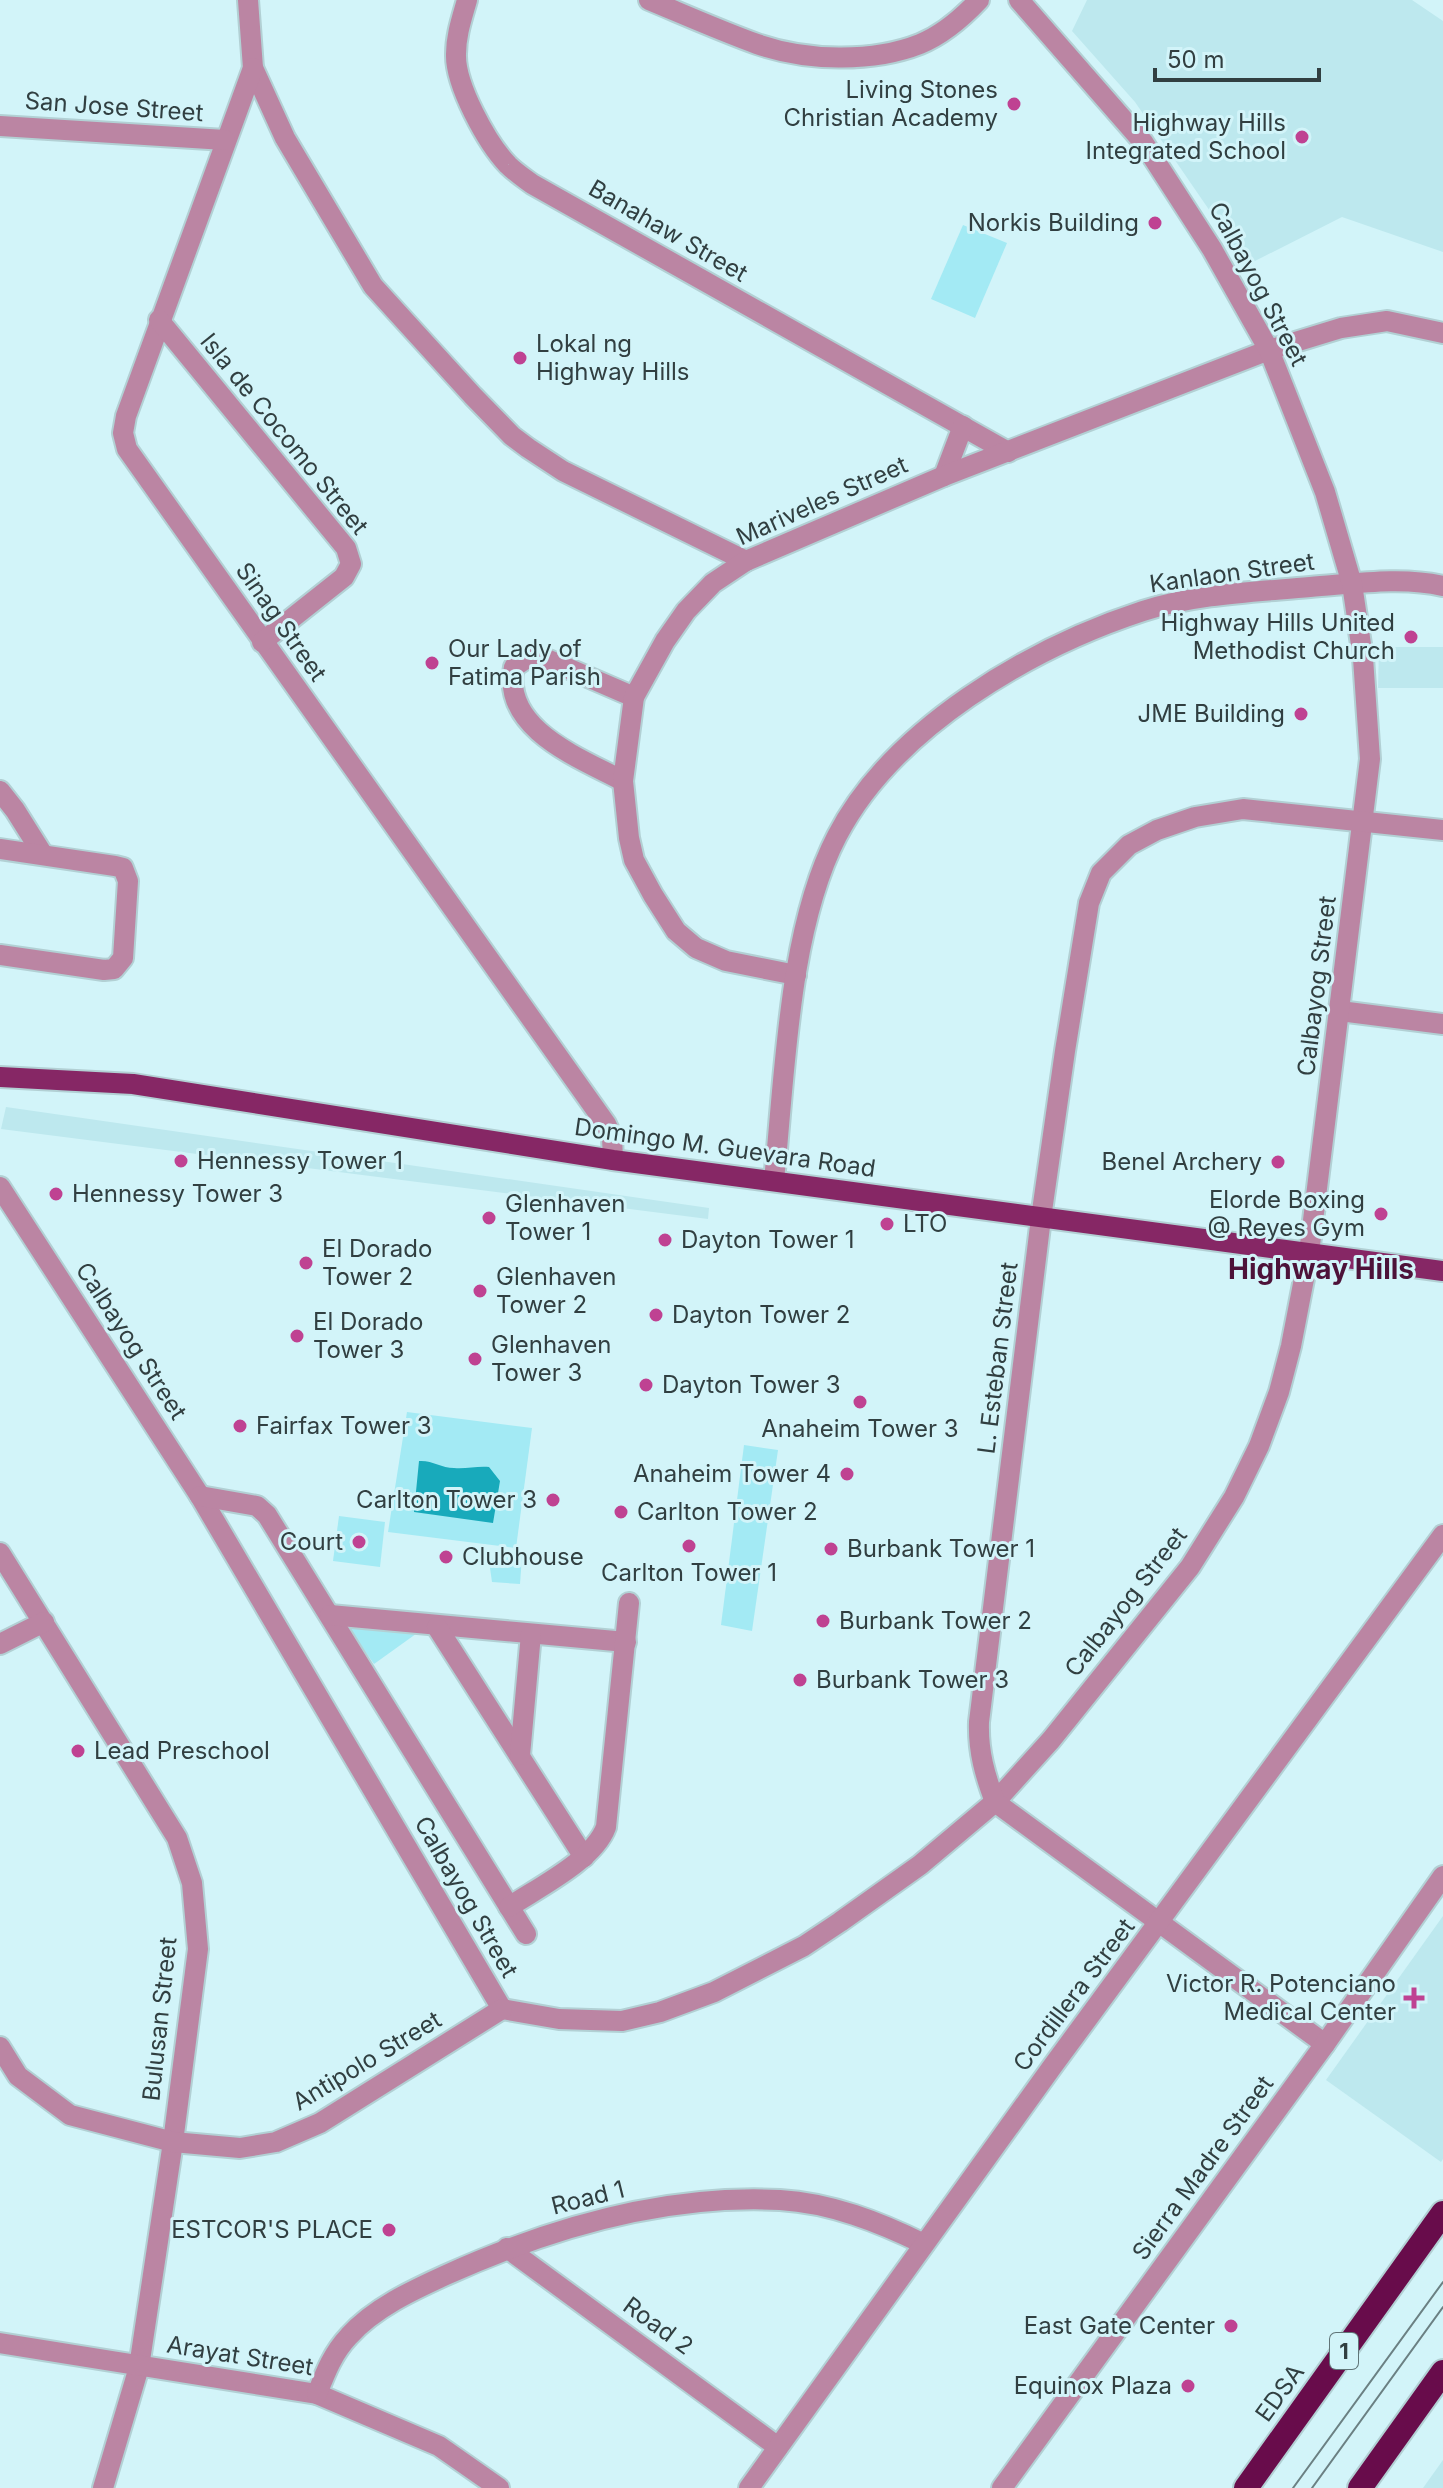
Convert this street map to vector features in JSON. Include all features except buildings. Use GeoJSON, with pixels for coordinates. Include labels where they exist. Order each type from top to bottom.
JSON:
{"type":"FeatureCollection","features":[{"type":"Feature","properties":{"kind":"highway","name":"EDSA"},"geometry":{"type":"LineString","coordinates":[[1246,2488],[1443,2213]]}},
{"type":"Feature","properties":{"kind":"highway"},"geometry":{"type":"LineString","coordinates":[[1360,2488],[1443,2372]]}},
{"type":"Feature","properties":{"kind":"main road","name":"Domingo M. Guevara Road"},"geometry":{"type":"LineString","coordinates":[[0,1077],[133,1084],[613,1160],[1443,1271]]}},
{"type":"Feature","properties":{"kind":"street"},"geometry":{"type":"LineString","coordinates":[[248,0],[253,68],[285,138],[373,286],[512,436],[563,471],[746,561]]}},
{"type":"Feature","properties":{"kind":"street","name":"Banahaw Street"},"geometry":{"type":"LineString","coordinates":[[467,0],[458,30],[455,58],[479,123],[510,167],[532,184],[670,263],[1008,452]]}},
{"type":"Feature","properties":{"kind":"street"},"geometry":{"type":"LineString","coordinates":[[649,0],[760,45],[824,56],[867,56],[896,52],[923,43],[963,16],[979,0]]}},
{"type":"Feature","properties":{"kind":"street","name":"Calbayog Street"},"geometry":{"type":"LineString","coordinates":[[0,1187],[200,1496],[502,2009],[559,2019],[622,2021],[660,2012],[714,1992],[783,1958],[920,1865],[995,1802],[1051,1740],[1190,1567],[1234,1497],[1259,1446],[1279,1392],[1309,1253],[1370,759],[1363,658],[1352,584],[1325,492],[1269,350],[1200,228],[1143,142],[1019,0]]}},
{"type":"Feature","properties":{"kind":"street","name":"Sinag Street"},"geometry":{"type":"LineString","coordinates":[[253,68],[126,416],[123,433],[127,449],[606,1124],[612,1137],[613,1160]]}},
{"type":"Feature","properties":{"kind":"street","name":"San Jose Street"},"geometry":{"type":"LineString","coordinates":[[0,126],[225,140]]}},
{"type":"Feature","properties":{"kind":"street","name":"Isla de Cocomo Street"},"geometry":{"type":"LineString","coordinates":[[159,320],[346,548],[351,564],[344,577],[262,642]]}},
{"type":"Feature","properties":{"kind":"street","name":"Mariveles Street"},"geometry":{"type":"LineString","coordinates":[[796,975],[726,961],[696,948],[676,931],[653,895],[634,860],[629,838],[623,781],[634,697],[665,641],[686,611],[713,583],[746,561],[944,476],[1269,350],[1341,328],[1387,321],[1443,333]]}},
{"type":"Feature","properties":{"kind":"street"},"geometry":{"type":"LineString","coordinates":[[944,476],[963,426]]}},
{"type":"Feature","properties":{"kind":"street","name":"Kanlaon Street"},"geometry":{"type":"LineString","coordinates":[[774,1180],[796,975],[812,904],[829,853],[857,804],[916,739],[990,682],[1045,652],[1143,611],[1206,598],[1352,584],[1429,583],[1443,586]]}},
{"type":"Feature","properties":{"kind":"street"},"geometry":{"type":"LineString","coordinates":[[623,781],[550,742],[516,702],[511,679],[514,667],[527,658],[544,658],[634,697]]}},
{"type":"Feature","properties":{"kind":"street"},"geometry":{"type":"LineString","coordinates":[[0,791],[42,853]]}},
{"type":"Feature","properties":{"kind":"street","name":"L. Esteban Street"},"geometry":{"type":"LineString","coordinates":[[995,1802],[982,1767],[978,1746],[979,1722],[1041,1218],[1089,903],[1101,873],[1129,845],[1157,830],[1195,817],[1243,809],[1443,830]]}},
{"type":"Feature","properties":{"kind":"street"},"geometry":{"type":"LineString","coordinates":[[0,849],[42,853],[123,868],[128,881],[123,958],[114,969],[0,955]]}},
{"type":"Feature","properties":{"kind":"street"},"geometry":{"type":"LineString","coordinates":[[1340,1011],[1443,1024]]}},
{"type":"Feature","properties":{"kind":"street"},"geometry":{"type":"LineString","coordinates":[[200,1496],[257,1506],[267,1515],[526,1934]]}},
{"type":"Feature","properties":{"kind":"street","name":"Cordillera Street"},"geometry":{"type":"LineString","coordinates":[[749,2488],[1443,1535]]}},
{"type":"Feature","properties":{"kind":"street","name":"Bulusan Street"},"geometry":{"type":"LineString","coordinates":[[0,1553],[177,1838],[192,1883],[198,1949],[173,2142],[139,2367],[103,2488]]}},
{"type":"Feature","properties":{"kind":"street"},"geometry":{"type":"LineString","coordinates":[[509,1907],[584,1857],[601,1841],[606,1827],[629,1603]]}},
{"type":"Feature","properties":{"kind":"street"},"geometry":{"type":"LineString","coordinates":[[330,1615],[626,1642]]}},
{"type":"Feature","properties":{"kind":"street"},"geometry":{"type":"LineString","coordinates":[[0,1644],[44,1622]]}},
{"type":"Feature","properties":{"kind":"street"},"geometry":{"type":"LineString","coordinates":[[437,1627],[584,1857]]}},
{"type":"Feature","properties":{"kind":"street"},"geometry":{"type":"LineString","coordinates":[[520,1755],[531,1634]]}},
{"type":"Feature","properties":{"kind":"street"},"geometry":{"type":"LineString","coordinates":[[995,1802],[1325,2044]]}},
{"type":"Feature","properties":{"kind":"street","name":"Sierra Madre Street"},"geometry":{"type":"LineString","coordinates":[[1002,2488],[1325,2044],[1443,1876]]}},
{"type":"Feature","properties":{"kind":"street","name":"Antipolo Street"},"geometry":{"type":"LineString","coordinates":[[0,2047],[18,2076],[70,2115],[173,2142],[240,2148],[276,2142],[320,2123],[502,2009]]}},
{"type":"Feature","properties":{"kind":"street","name":"Road 1"},"geometry":{"type":"LineString","coordinates":[[317,2394],[331,2358],[351,2333],[382,2308],[507,2248],[584,2223],[643,2211],[735,2199],[784,2200],[842,2210],[892,2228],[924,2244]]}},
{"type":"Feature","properties":{"kind":"street","name":"Road 2"},"geometry":{"type":"LineString","coordinates":[[507,2248],[778,2447]]}},
{"type":"Feature","properties":{"kind":"street","name":"Arayat Street"},"geometry":{"type":"LineString","coordinates":[[0,2343],[317,2394],[439,2446],[499,2488]]}},
{"type":"Feature","properties":{"kind":"shaded area","name":"Highway Hills Integrated School"},"geometry":{"type":"Polygon","coordinates":[[[1087,0],[1412,0],[1443,21],[1443,252],[1342,217],[1247,265],[1135,102],[1072,31],[1087,0]]]}},
{"type":"Feature","properties":{"kind":"shaded area"},"geometry":{"type":"Polygon","coordinates":[[[963,225],[1007,243],[975,318],[931,299],[963,225]]]}},
{"type":"Feature","properties":{"kind":"shaded area"},"geometry":{"type":"Polygon","coordinates":[[[1379,647],[1443,647],[1443,688],[1378,688],[1379,647]]]}},
{"type":"Feature","properties":{"kind":"shaded area"},"geometry":{"type":"Polygon","coordinates":[[[6,1107],[709,1208],[708,1219],[1,1129],[6,1107]]]}},
{"type":"Feature","properties":{"kind":"shaded area"},"geometry":{"type":"Polygon","coordinates":[[[407,1412],[532,1428],[516,1548],[388,1532],[407,1412]]]}},
{"type":"Feature","properties":{"kind":"shaded area"},"geometry":{"type":"Polygon","coordinates":[[[744,1445],[778,1450],[752,1631],[721,1625],[744,1445]]]}},
{"type":"Feature","properties":{"kind":"shaded area"},"geometry":{"type":"Polygon","coordinates":[[[419,1461],[449,1468],[489,1467],[500,1481],[493,1523],[414,1512],[419,1461]]]}},
{"type":"Feature","properties":{"kind":"shaded area","name":"Court"},"geometry":{"type":"Polygon","coordinates":[[[339,1516],[385,1522],[380,1567],[333,1561],[339,1516]]]}},
{"type":"Feature","properties":{"kind":"shaded area"},"geometry":{"type":"Polygon","coordinates":[[[494,1552],[522,1556],[520,1584],[492,1582],[490,1568],[494,1552]]]}},
{"type":"Feature","properties":{"kind":"shaded area"},"geometry":{"type":"Polygon","coordinates":[[[347,1626],[420,1631],[374,1664],[347,1626]]]}},
{"type":"Feature","properties":{"kind":"shaded area","name":"Victor R. Potenciano Medical Center"},"geometry":{"type":"Polygon","coordinates":[[[1443,1916],[1443,2159],[1441,2162],[1326,2080],[1443,1916]]]}},
{"type":"Feature","properties":{"kind":"shaded area"},"geometry":{"type":"Polygon","coordinates":[[[1443,2460],[1443,2488],[1423,2488],[1443,2460]]]}},
{"type":"Feature","properties":{"kind":"tram line"},"geometry":{"type":"LineString","coordinates":[[1293,2488],[1443,2282]]}},
{"type":"Feature","properties":{"kind":"tram line"},"geometry":{"type":"LineString","coordinates":[[1312,2488],[1443,2307]]}},
{"type":"Feature","properties":{"kind":"place","name":"Living Stones Christian Academy"},"geometry":{"type":"Point","coordinates":[1014,104]}},
{"type":"Feature","properties":{"kind":"place","name":"Highway Hills Integrated School"},"geometry":{"type":"Point","coordinates":[1302,137]}},
{"type":"Feature","properties":{"kind":"place","name":"Norkis Building"},"geometry":{"type":"Point","coordinates":[1155,223]}},
{"type":"Feature","properties":{"kind":"place","name":"Lokal ng Highway Hills"},"geometry":{"type":"Point","coordinates":[520,358]}},
{"type":"Feature","properties":{"kind":"place","name":"Highway Hills United Methodist Church"},"geometry":{"type":"Point","coordinates":[1411,637]}},
{"type":"Feature","properties":{"kind":"place","name":"Our Lady of Fatima Parish"},"geometry":{"type":"Point","coordinates":[432,663]}},
{"type":"Feature","properties":{"kind":"place","name":"JME Building"},"geometry":{"type":"Point","coordinates":[1301,714]}},
{"type":"Feature","properties":{"kind":"place","name":"Hennessy Tower 1"},"geometry":{"type":"Point","coordinates":[181,1161]}},
{"type":"Feature","properties":{"kind":"place","name":"Benel Archery"},"geometry":{"type":"Point","coordinates":[1278,1162]}},
{"type":"Feature","properties":{"kind":"place","name":"Hennessy Tower 3"},"geometry":{"type":"Point","coordinates":[56,1194]}},
{"type":"Feature","properties":{"kind":"place","name":"Elorde Boxing @ Reyes Gym"},"geometry":{"type":"Point","coordinates":[1381,1214]}},
{"type":"Feature","properties":{"kind":"place","name":"Glenhaven Tower 1"},"geometry":{"type":"Point","coordinates":[489,1218]}},
{"type":"Feature","properties":{"kind":"place","name":"LTO"},"geometry":{"type":"Point","coordinates":[887,1224]}},
{"type":"Feature","properties":{"kind":"place","name":"Dayton Tower 1"},"geometry":{"type":"Point","coordinates":[665,1240]}},
{"type":"Feature","properties":{"kind":"place","name":"El Dorado Tower 2"},"geometry":{"type":"Point","coordinates":[306,1263]}},
{"type":"Feature","properties":{"kind":"place","name":"Glenhaven Tower 2"},"geometry":{"type":"Point","coordinates":[480,1291]}},
{"type":"Feature","properties":{"kind":"place","name":"Dayton Tower 2"},"geometry":{"type":"Point","coordinates":[656,1315]}},
{"type":"Feature","properties":{"kind":"place","name":"El Dorado Tower 3"},"geometry":{"type":"Point","coordinates":[297,1336]}},
{"type":"Feature","properties":{"kind":"place","name":"Glenhaven Tower 3"},"geometry":{"type":"Point","coordinates":[475,1359]}},
{"type":"Feature","properties":{"kind":"place","name":"Dayton Tower 3"},"geometry":{"type":"Point","coordinates":[646,1385]}},
{"type":"Feature","properties":{"kind":"place","name":"Anaheim Tower 3"},"geometry":{"type":"Point","coordinates":[860,1402]}},
{"type":"Feature","properties":{"kind":"place","name":"Fairfax Tower 3"},"geometry":{"type":"Point","coordinates":[240,1426]}},
{"type":"Feature","properties":{"kind":"place","name":"Anaheim Tower 4"},"geometry":{"type":"Point","coordinates":[847,1474]}},
{"type":"Feature","properties":{"kind":"place","name":"Carlton Tower 3"},"geometry":{"type":"Point","coordinates":[553,1500]}},
{"type":"Feature","properties":{"kind":"place","name":"Carlton Tower 2"},"geometry":{"type":"Point","coordinates":[621,1512]}},
{"type":"Feature","properties":{"kind":"place","name":"Court"},"geometry":{"type":"Point","coordinates":[359,1542]}},
{"type":"Feature","properties":{"kind":"place","name":"Carlton Tower 1"},"geometry":{"type":"Point","coordinates":[689,1546]}},
{"type":"Feature","properties":{"kind":"place","name":"Burbank Tower 1"},"geometry":{"type":"Point","coordinates":[831,1549]}},
{"type":"Feature","properties":{"kind":"place","name":"Clubhouse"},"geometry":{"type":"Point","coordinates":[446,1557]}},
{"type":"Feature","properties":{"kind":"place","name":"Burbank Tower 2"},"geometry":{"type":"Point","coordinates":[823,1621]}},
{"type":"Feature","properties":{"kind":"place","name":"Burbank Tower 3"},"geometry":{"type":"Point","coordinates":[800,1680]}},
{"type":"Feature","properties":{"kind":"place","name":"Lead Preschool"},"geometry":{"type":"Point","coordinates":[78,1751]}},
{"type":"Feature","properties":{"kind":"place","name":"Victor R. Potenciano Medical Center"},"geometry":{"type":"Point","coordinates":[1414,1998]}},
{"type":"Feature","properties":{"kind":"place","name":"ESTCOR'S PLACE"},"geometry":{"type":"Point","coordinates":[389,2230]}},
{"type":"Feature","properties":{"kind":"place","name":"East Gate Center"},"geometry":{"type":"Point","coordinates":[1231,2326]}},
{"type":"Feature","properties":{"kind":"place","name":"Equinox Plaza"},"geometry":{"type":"Point","coordinates":[1188,2386]}},
{"type":"Feature","properties":{"kind":"district","name":"Highway Hills"},"geometry":{"type":"Point","coordinates":[1321,1269]}}]}
